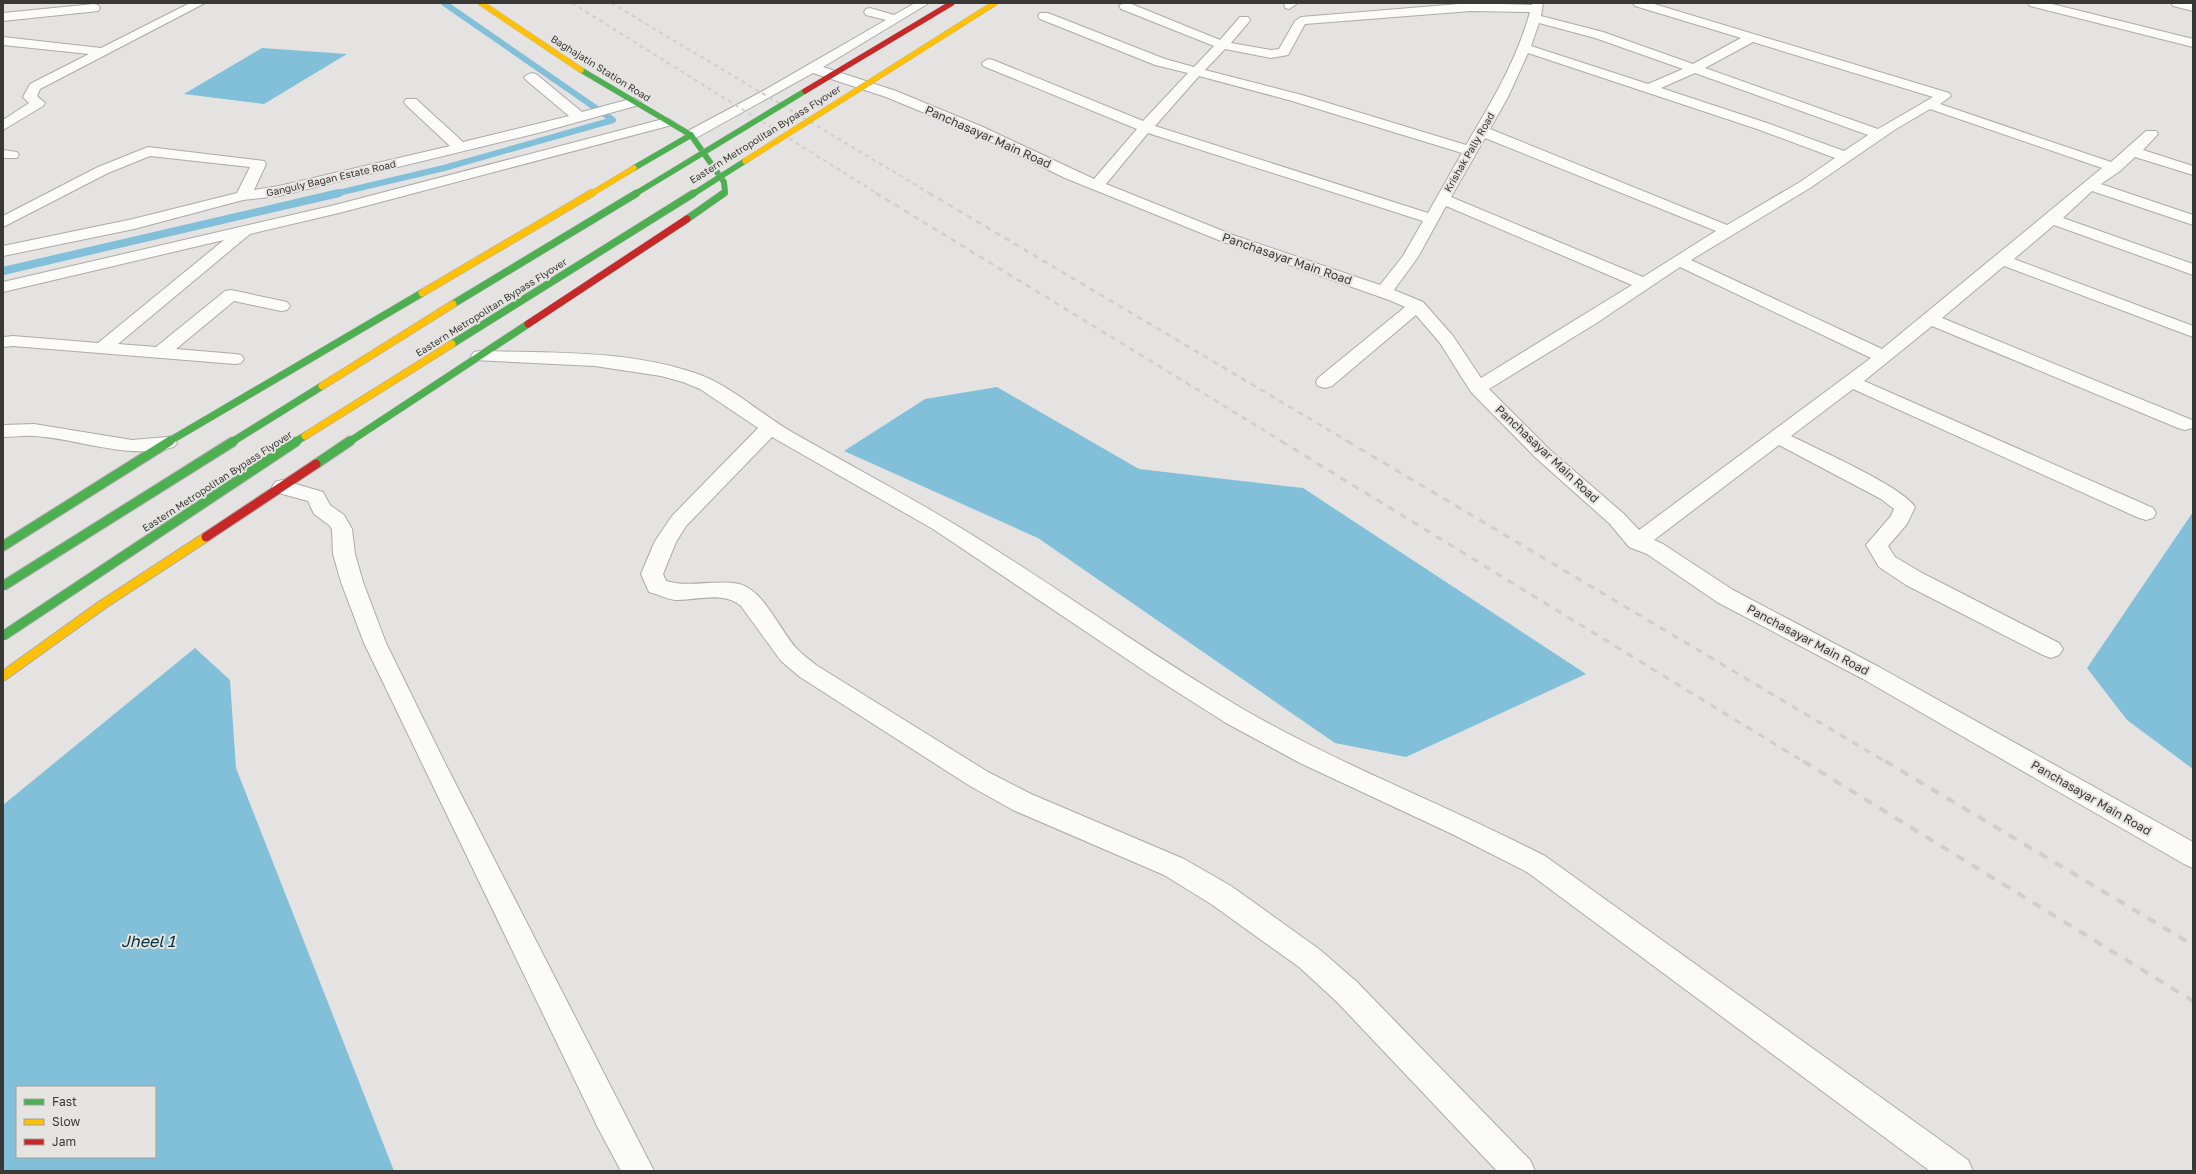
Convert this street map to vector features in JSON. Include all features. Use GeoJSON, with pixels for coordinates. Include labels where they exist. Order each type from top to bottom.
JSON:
{"type":"FeatureCollection","features":[{"type":"Feature","properties":{"kind":"main road","name":"Baghajatin Station Road"},"geometry":{"type":"LineString","coordinates":[[481,3],[513,23],[562,59],[691,135]]}},
{"type":"Feature","properties":{"kind":"main road","name":"Eastern Metropolitan Bypass Flyover"},"geometry":{"type":"LineString","coordinates":[[3,586],[454,303],[952,3]]}},
{"type":"Feature","properties":{"kind":"main road","name":"Eastern Metropolitan Bypass Flyover"},"geometry":{"type":"LineString","coordinates":[[3,636],[249,471],[995,3]]}},
{"type":"Feature","properties":{"kind":"main road"},"geometry":{"type":"LineString","coordinates":[[3,546],[167,443],[691,135],[724,182],[725,192],[713,202],[102,605],[3,676]]}},
{"type":"Feature","properties":{"kind":"street"},"geometry":{"type":"LineString","coordinates":[[56,3],[94,8]]}},
{"type":"Feature","properties":{"kind":"street"},"geometry":{"type":"LineString","coordinates":[[3,17],[94,8],[107,3]]}},
{"type":"Feature","properties":{"kind":"street"},"geometry":{"type":"LineString","coordinates":[[3,126],[38,103],[30,97],[35,87],[200,3]]}},
{"type":"Feature","properties":{"kind":"street"},"geometry":{"type":"LineString","coordinates":[[886,3],[870,12],[896,19]]}},
{"type":"Feature","properties":{"kind":"street"},"geometry":{"type":"LineString","coordinates":[[691,135],[812,68],[923,3]]}},
{"type":"Feature","properties":{"kind":"street"},"geometry":{"type":"LineString","coordinates":[[1478,388],[1728,231],[1805,185],[1879,134],[1944,96],[1639,3]]}},
{"type":"Feature","properties":{"kind":"street"},"geometry":{"type":"LineString","coordinates":[[2034,3],[2193,43]]}},
{"type":"Feature","properties":{"kind":"street"},"geometry":{"type":"LineString","coordinates":[[2177,3],[2193,7]]}},
{"type":"Feature","properties":{"kind":"street"},"geometry":{"type":"LineString","coordinates":[[1125,6],[1222,45],[1271,54],[1284,52],[1301,21],[1471,8],[1536,10],[1599,35],[1879,134]]}},
{"type":"Feature","properties":{"kind":"street","name":"Krishak Pally Road"},"geometry":{"type":"LineString","coordinates":[[1384,292],[1410,257],[1501,97],[1525,48],[1536,10]]}},
{"type":"Feature","properties":{"kind":"street"},"geometry":{"type":"LineString","coordinates":[[1044,16],[1160,62],[1297,98],[1470,151]]}},
{"type":"Feature","properties":{"kind":"street"},"geometry":{"type":"LineString","coordinates":[[1097,186],[1145,127],[1244,20]]}},
{"type":"Feature","properties":{"kind":"street"},"geometry":{"type":"LineString","coordinates":[[1649,89],[1752,37]]}},
{"type":"Feature","properties":{"kind":"street"},"geometry":{"type":"LineString","coordinates":[[3,41],[102,52]]}},
{"type":"Feature","properties":{"kind":"street"},"geometry":{"type":"LineString","coordinates":[[1525,48],[1762,126],[1846,157]]}},
{"type":"Feature","properties":{"kind":"street"},"geometry":{"type":"LineString","coordinates":[[988,62],[1073,100],[1145,127],[1432,219]]}},
{"type":"Feature","properties":{"kind":"street","name":"Panchasayar Main Road"},"geometry":{"type":"LineString","coordinates":[[812,68],[891,94],[978,130],[1097,186],[1227,238],[1384,292],[1417,306],[1447,340],[1478,388],[1543,454],[1617,519],[1638,542],[1655,549],[1725,596],[1871,673],[2193,856]]}},
{"type":"Feature","properties":{"kind":"street"},"geometry":{"type":"LineString","coordinates":[[531,77],[585,115]]}},
{"type":"Feature","properties":{"kind":"street"},"geometry":{"type":"LineString","coordinates":[[411,102],[460,147]]}},
{"type":"Feature","properties":{"kind":"street","name":"Ganguly Bagan Estate Road"},"geometry":{"type":"LineString","coordinates":[[3,251],[134,224],[243,196],[279,191],[460,147],[634,102]]}},
{"type":"Feature","properties":{"kind":"street"},"geometry":{"type":"LineString","coordinates":[[1928,104],[2114,168]]}},
{"type":"Feature","properties":{"kind":"street"},"geometry":{"type":"LineString","coordinates":[[3,287],[422,188],[667,122]]}},
{"type":"Feature","properties":{"kind":"street"},"geometry":{"type":"LineString","coordinates":[[1481,131],[1728,231]]}},
{"type":"Feature","properties":{"kind":"street"},"geometry":{"type":"LineString","coordinates":[[1638,542],[1884,357],[2052,219],[2090,185],[2114,168],[2151,134]]}},
{"type":"Feature","properties":{"kind":"street"},"geometry":{"type":"LineString","coordinates":[[4,221],[103,170],[148,151],[259,164],[243,196]]}},
{"type":"Feature","properties":{"kind":"street"},"geometry":{"type":"LineString","coordinates":[[2133,152],[2193,171]]}},
{"type":"Feature","properties":{"kind":"street"},"geometry":{"type":"LineString","coordinates":[[2090,185],[2193,220]]}},
{"type":"Feature","properties":{"kind":"street"},"geometry":{"type":"LineString","coordinates":[[1442,199],[1644,284]]}},
{"type":"Feature","properties":{"kind":"street"},"geometry":{"type":"LineString","coordinates":[[2052,219],[2193,270]]}},
{"type":"Feature","properties":{"kind":"street"},"geometry":{"type":"LineString","coordinates":[[102,348],[247,230]]}},
{"type":"Feature","properties":{"kind":"street"},"geometry":{"type":"LineString","coordinates":[[2002,260],[2193,332]]}},
{"type":"Feature","properties":{"kind":"street"},"geometry":{"type":"LineString","coordinates":[[1680,261],[1884,357]]}},
{"type":"Feature","properties":{"kind":"street"},"geometry":{"type":"LineString","coordinates":[[162,352],[231,295],[281,306]]}},
{"type":"Feature","properties":{"kind":"street"},"geometry":{"type":"LineString","coordinates":[[1325,382],[1417,306]]}},
{"type":"Feature","properties":{"kind":"street"},"geometry":{"type":"LineString","coordinates":[[1930,319],[2185,424]]}},
{"type":"Feature","properties":{"kind":"street"},"geometry":{"type":"LineString","coordinates":[[3,342],[12,341],[235,359]]}},
{"type":"Feature","properties":{"kind":"street"},"geometry":{"type":"LineString","coordinates":[[480,356],[576,358],[648,367],[692,378],[734,400],[770,428],[882,489],[935,521],[1180,682],[1238,718],[1306,754],[1481,834],[1536,864],[1957,1171]]}},
{"type":"Feature","properties":{"kind":"street"},"geometry":{"type":"LineString","coordinates":[[1852,382],[2146,513]]}},
{"type":"Feature","properties":{"kind":"street"},"geometry":{"type":"LineString","coordinates":[[770,428],[679,521],[666,541],[652,574],[657,586],[675,592],[722,589],[739,592],[749,600],[789,654],[808,672],[980,779],[1022,802],[1174,867],[1220,895],[1309,958],[1347,992],[1519,1171]]}},
{"type":"Feature","properties":{"kind":"street"},"geometry":{"type":"LineString","coordinates":[[3,431],[34,430],[132,446],[167,443]]}},
{"type":"Feature","properties":{"kind":"street"},"geometry":{"type":"LineString","coordinates":[[1778,436],[1888,494],[1905,507],[1900,519],[1877,545],[1887,562],[1914,579],[2051,649]]}},
{"type":"Feature","properties":{"kind":"street"},"geometry":{"type":"LineString","coordinates":[[282,487],[316,497],[321,509],[337,520],[342,529],[344,554],[352,582],[375,643],[452,803],[609,1117],[638,1171]]}},
{"type":"Feature","properties":{"kind":"water"},"geometry":{"type":"Polygon","coordinates":[[[262,48],[347,54],[264,104],[184,94],[262,48]]]}},
{"type":"Feature","properties":{"kind":"water"},"geometry":{"type":"Polygon","coordinates":[[[997,387],[1139,469],[1303,488],[1586,674],[1406,757],[1335,743],[1038,538],[844,451],[925,399],[997,387]]]}},
{"type":"Feature","properties":{"kind":"water"},"geometry":{"type":"Polygon","coordinates":[[[2193,512],[2193,769],[2127,720],[2087,668],[2193,512]]]}},
{"type":"Feature","properties":{"kind":"water","name":"Jheel 1"},"geometry":{"type":"Polygon","coordinates":[[[195,648],[230,680],[236,768],[394,1171],[3,1171],[3,805],[195,648]]]}},
{"type":"Feature","properties":{"kind":"waterway"},"geometry":{"type":"LineString","coordinates":[[334,194],[444,168],[613,120],[444,3]]}},
{"type":"Feature","properties":{"kind":"waterway"},"geometry":{"type":"LineString","coordinates":[[3,271],[339,193]]}},
{"type":"Feature","properties":{"kind":"railway"},"geometry":{"type":"LineString","coordinates":[[572,3],[878,194]]}},
{"type":"Feature","properties":{"kind":"railway"},"geometry":{"type":"LineString","coordinates":[[611,3],[931,194]]}},
{"type":"Feature","properties":{"kind":"railway"},"geometry":{"type":"LineString","coordinates":[[876,193],[1283,442]]}},
{"type":"Feature","properties":{"kind":"railway"},"geometry":{"type":"LineString","coordinates":[[929,193],[1349,442]]}},
{"type":"Feature","properties":{"kind":"railway"},"geometry":{"type":"LineString","coordinates":[[1281,441],[1804,762]]}},
{"type":"Feature","properties":{"kind":"railway"},"geometry":{"type":"LineString","coordinates":[[1347,441],[1886,762]]}},
{"type":"Feature","properties":{"kind":"railway"},"geometry":{"type":"LineString","coordinates":[[1803,761],[2193,1001]]}},
{"type":"Feature","properties":{"kind":"railway"},"geometry":{"type":"LineString","coordinates":[[1885,761],[2193,945]]}},
{"type":"Feature","properties":{"kind":"traffic: fast"},"geometry":{"type":"LineString","coordinates":[[581,70],[691,135],[724,182],[725,192],[687,219]]}},
{"type":"Feature","properties":{"kind":"traffic: fast"},"geometry":{"type":"LineString","coordinates":[[453,304],[805,91]]}},
{"type":"Feature","properties":{"kind":"traffic: fast"},"geometry":{"type":"LineString","coordinates":[[634,168],[691,135]]}},
{"type":"Feature","properties":{"kind":"traffic: fast"},"geometry":{"type":"LineString","coordinates":[[452,344],[745,161]]}},
{"type":"Feature","properties":{"kind":"traffic: fast"},"geometry":{"type":"LineString","coordinates":[[3,546],[167,443],[422,293]]}},
{"type":"Feature","properties":{"kind":"traffic: fast"},"geometry":{"type":"LineString","coordinates":[[316,464],[528,324]]}},
{"type":"Feature","properties":{"kind":"traffic: fast"},"geometry":{"type":"LineString","coordinates":[[3,586],[322,386]]}},
{"type":"Feature","properties":{"kind":"traffic: fast"},"geometry":{"type":"LineString","coordinates":[[3,636],[249,471],[305,436]]}},
{"type":"Feature","properties":{"kind":"traffic: slow"},"geometry":{"type":"LineString","coordinates":[[481,3],[581,70]]}},
{"type":"Feature","properties":{"kind":"traffic: slow"},"geometry":{"type":"LineString","coordinates":[[745,161],[995,3]]}},
{"type":"Feature","properties":{"kind":"traffic: slow"},"geometry":{"type":"LineString","coordinates":[[422,293],[634,168]]}},
{"type":"Feature","properties":{"kind":"traffic: slow"},"geometry":{"type":"LineString","coordinates":[[322,386],[453,304]]}},
{"type":"Feature","properties":{"kind":"traffic: slow"},"geometry":{"type":"LineString","coordinates":[[305,436],[452,344]]}},
{"type":"Feature","properties":{"kind":"traffic: slow"},"geometry":{"type":"LineString","coordinates":[[3,676],[102,605],[206,537]]}},
{"type":"Feature","properties":{"kind":"traffic: jam"},"geometry":{"type":"LineString","coordinates":[[805,91],[952,3]]}},
{"type":"Feature","properties":{"kind":"traffic: jam"},"geometry":{"type":"LineString","coordinates":[[528,324],[687,219]]}},
{"type":"Feature","properties":{"kind":"traffic: jam"},"geometry":{"type":"LineString","coordinates":[[206,537],[316,464]]}}]}
